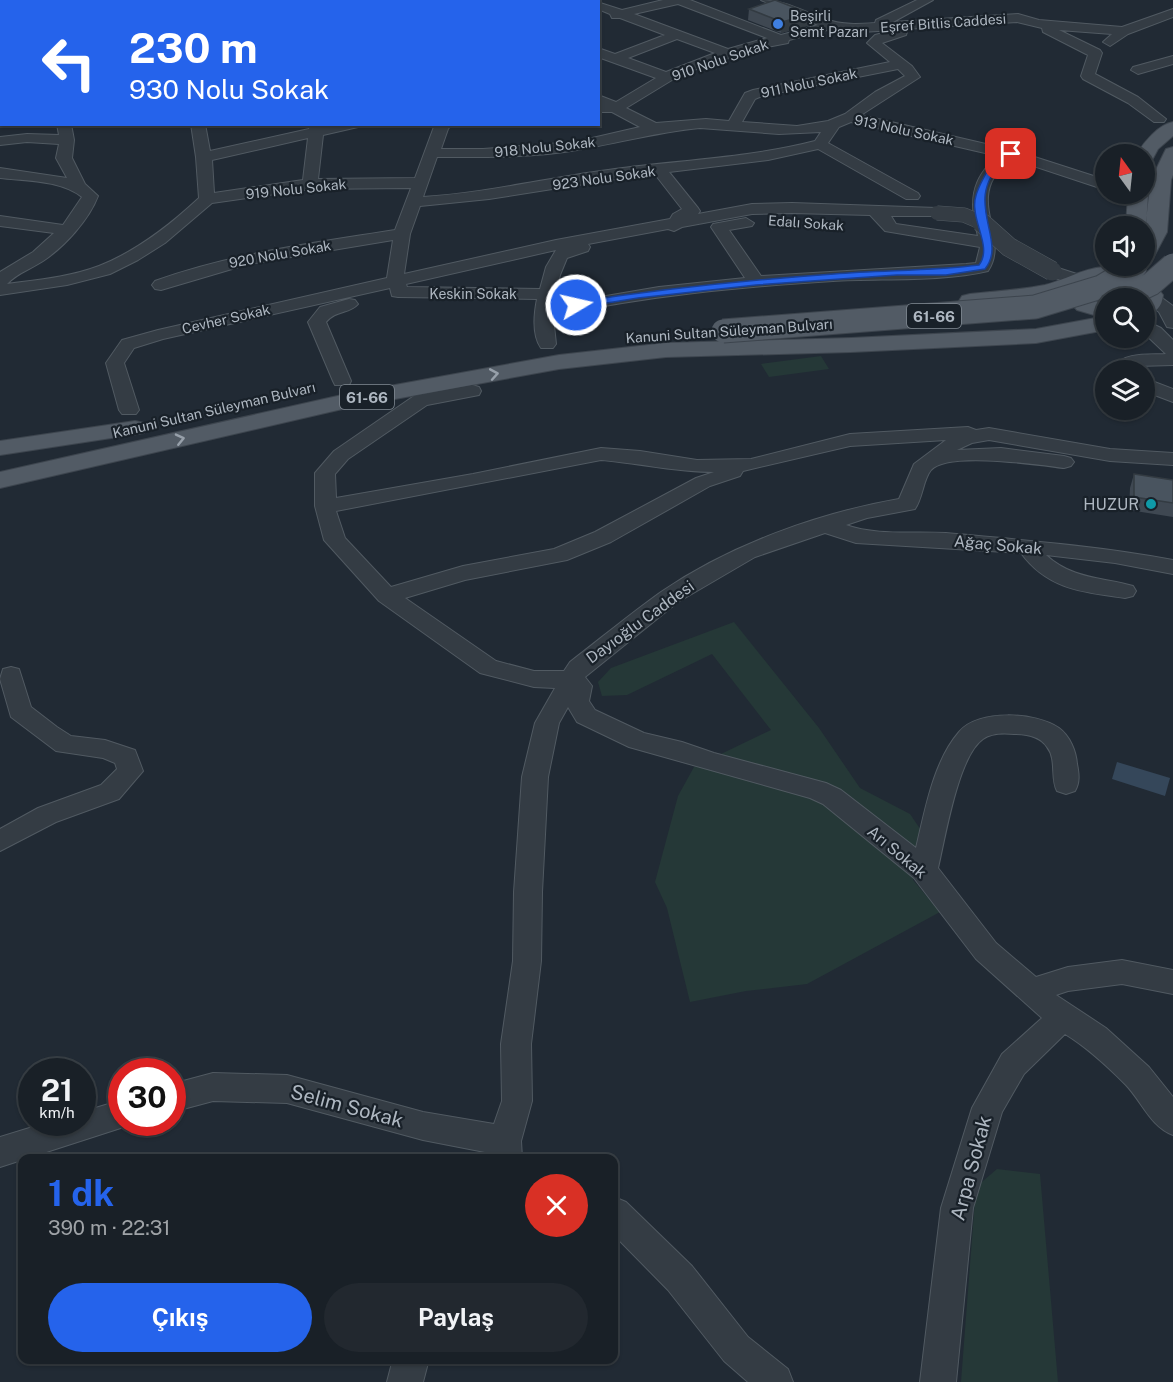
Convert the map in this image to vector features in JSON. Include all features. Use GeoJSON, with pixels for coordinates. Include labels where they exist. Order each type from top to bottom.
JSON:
{"type":"FeatureCollection","features":[{"type":"Feature","properties":{"kind":"main road"},"geometry":{"type":"LineString","coordinates":[[1152,144],[1166,123]]}},
{"type":"Feature","properties":{"kind":"main road"},"geometry":{"type":"LineString","coordinates":[[1155,236],[1161,198],[1161,180],[1173,153]]}},
{"type":"Feature","properties":{"kind":"main road"},"geometry":{"type":"LineString","coordinates":[[1143,288],[1151,284],[1173,265]]}},
{"type":"Feature","properties":{"kind":"main road"},"geometry":{"type":"LineString","coordinates":[[1088,276],[1072,292],[1079,301],[1095,308]]}},
{"type":"Feature","properties":{"kind":"main road","name":"61-66"},"geometry":{"type":"LineString","coordinates":[[731,339],[800,315],[996,299],[1042,292],[1088,276],[1131,279],[1146,288]]}},
{"type":"Feature","properties":{"kind":"main road","name":"Kanuni Sultan Süleyman Bulvarı"},"geometry":{"type":"LineString","coordinates":[[0,480],[134,429],[351,400],[559,362],[666,350],[731,339],[1035,307],[1070,299],[1122,276]]}},
{"type":"Feature","properties":{"kind":"main road","name":"Kanuni Sultan Süleyman Bulvarı"},"geometry":{"type":"LineString","coordinates":[[0,458],[342,381],[547,344],[992,328],[1053,320],[1095,308]]}},
{"type":"Feature","properties":{"kind":"main road","name":"61-66"},"geometry":{"type":"LineString","coordinates":[[731,339],[851,345],[1036,336],[1095,325]]}},
{"type":"Feature","properties":{"kind":"main road","name":"61-66"},"geometry":{"type":"LineString","coordinates":[[0,448],[134,429]]}},
{"type":"Feature","properties":{"kind":"main road","name":"61-66"},"geometry":{"type":"LineString","coordinates":[[0,491],[134,429]]}},
{"type":"Feature","properties":{"kind":"street"},"geometry":{"type":"LineString","coordinates":[[600,18],[678,0],[783,40]]}},
{"type":"Feature","properties":{"kind":"street","name":"Eşref Bitlis Caddesi"},"geometry":{"type":"LineString","coordinates":[[766,0],[831,25],[872,27],[924,25],[1019,12],[1038,24],[1123,31]]}},
{"type":"Feature","properties":{"kind":"street"},"geometry":{"type":"LineString","coordinates":[[784,6],[802,0]]}},
{"type":"Feature","properties":{"kind":"street"},"geometry":{"type":"LineString","coordinates":[[872,27],[927,0]]}},
{"type":"Feature","properties":{"kind":"street"},"geometry":{"type":"LineString","coordinates":[[1164,0],[1173,4]]}},
{"type":"Feature","properties":{"kind":"street"},"geometry":{"type":"LineString","coordinates":[[600,6],[729,54]]}},
{"type":"Feature","properties":{"kind":"street"},"geometry":{"type":"LineString","coordinates":[[1166,123],[1133,100],[1088,76],[1095,53],[1123,31],[1173,13]]}},
{"type":"Feature","properties":{"kind":"street"},"geometry":{"type":"LineString","coordinates":[[1038,24],[1095,53]]}},
{"type":"Feature","properties":{"kind":"street","name":"910 Nolu Sokak"},"geometry":{"type":"LineString","coordinates":[[615,110],[667,77],[729,54],[831,25]]}},
{"type":"Feature","properties":{"kind":"street"},"geometry":{"type":"LineString","coordinates":[[850,117],[880,95],[913,77],[901,64],[874,43],[880,38],[924,25]]}},
{"type":"Feature","properties":{"kind":"street"},"geometry":{"type":"LineString","coordinates":[[616,58],[676,35]]}},
{"type":"Feature","properties":{"kind":"street"},"geometry":{"type":"LineString","coordinates":[[600,53],[667,77]]}},
{"type":"Feature","properties":{"kind":"street"},"geometry":{"type":"LineString","coordinates":[[1138,70],[1173,60]]}},
{"type":"Feature","properties":{"kind":"street","name":"911 Nolu Sokak"},"geometry":{"type":"LineString","coordinates":[[733,126],[750,96],[758,93],[901,64]]}},
{"type":"Feature","properties":{"kind":"street"},"geometry":{"type":"LineString","coordinates":[[600,100],[615,110],[657,128]]}},
{"type":"Feature","properties":{"kind":"street"},"geometry":{"type":"LineString","coordinates":[[600,109],[615,110]]}},
{"type":"Feature","properties":{"kind":"street","name":"913 Nolu Sokak"},"geometry":{"type":"LineString","coordinates":[[657,128],[687,123],[783,131],[832,127],[850,117],[1011,154],[1095,181]]}},
{"type":"Feature","properties":{"kind":"street"},"geometry":{"type":"LineString","coordinates":[[0,290],[102,271],[124,261],[187,218],[207,199],[204,157],[198,126]]}},
{"type":"Feature","properties":{"kind":"street"},"geometry":{"type":"LineString","coordinates":[[204,157],[316,129],[338,126]]}},
{"type":"Feature","properties":{"kind":"street"},"geometry":{"type":"LineString","coordinates":[[397,286],[402,234],[416,202],[420,183],[443,126]]}},
{"type":"Feature","properties":{"kind":"street"},"geometry":{"type":"LineString","coordinates":[[832,127],[820,144],[912,196]]}},
{"type":"Feature","properties":{"kind":"street","name":"918 Nolu Sokak"},"geometry":{"type":"LineString","coordinates":[[431,153],[483,153],[575,146],[657,128]]}},
{"type":"Feature","properties":{"kind":"street"},"geometry":{"type":"LineString","coordinates":[[310,184],[316,129]]}},
{"type":"Feature","properties":{"kind":"street"},"geometry":{"type":"LineString","coordinates":[[783,131],[797,142],[793,152]]}},
{"type":"Feature","properties":{"kind":"street"},"geometry":{"type":"LineString","coordinates":[[0,141],[66,132],[64,159],[79,187]]}},
{"type":"Feature","properties":{"kind":"street","name":"923 Nolu Sokak"},"geometry":{"type":"LineString","coordinates":[[416,202],[467,199],[612,174],[752,159],[793,152],[820,144]]}},
{"type":"Feature","properties":{"kind":"street"},"geometry":{"type":"LineString","coordinates":[[575,146],[612,174]]}},
{"type":"Feature","properties":{"kind":"street"},"geometry":{"type":"LineString","coordinates":[[543,313],[638,295],[756,282],[897,272],[946,272],[982,267],[987,261],[988,243],[979,211],[980,195],[990,172],[1002,158],[1011,154]]}},
{"type":"Feature","properties":{"kind":"street"},"geometry":{"type":"LineString","coordinates":[[659,170],[692,211],[679,217],[676,224]]}},
{"type":"Feature","properties":{"kind":"street"},"geometry":{"type":"LineString","coordinates":[[0,172],[60,181],[79,187],[90,196],[88,205],[39,256],[8,272],[0,281]]}},
{"type":"Feature","properties":{"kind":"street","name":"919 Nolu Sokak"},"geometry":{"type":"LineString","coordinates":[[207,199],[310,184],[420,183]]}},
{"type":"Feature","properties":{"kind":"street"},"geometry":{"type":"LineString","coordinates":[[547,344],[544,338],[546,322],[543,313],[547,294],[560,255],[567,250],[659,233],[676,224],[752,209],[792,208],[964,215],[980,221],[1009,247],[1052,271],[1088,276]]}},
{"type":"Feature","properties":{"kind":"street"},"geometry":{"type":"LineString","coordinates":[[882,213],[883,219],[891,228],[988,243]]}},
{"type":"Feature","properties":{"kind":"street","name":"Edalı Sokak"},"geometry":{"type":"LineString","coordinates":[[756,282],[719,227],[765,220],[802,220],[858,227],[882,213]]}},
{"type":"Feature","properties":{"kind":"street"},"geometry":{"type":"LineString","coordinates":[[0,220],[65,230]]}},
{"type":"Feature","properties":{"kind":"street","name":"Cevher Sokak"},"geometry":{"type":"LineString","coordinates":[[134,429],[116,363],[128,344],[158,334],[397,286],[556,244],[676,224]]}},
{"type":"Feature","properties":{"kind":"street","name":"920 Nolu Sokak"},"geometry":{"type":"LineString","coordinates":[[161,285],[223,264],[402,234]]}},
{"type":"Feature","properties":{"kind":"street","name":"Cevher Sokak"},"geometry":{"type":"LineString","coordinates":[[342,381],[317,322],[326,311],[372,297],[397,286]]}},
{"type":"Feature","properties":{"kind":"street","name":"Keskin Sokak"},"geometry":{"type":"LineString","coordinates":[[397,286],[547,294]]}},
{"type":"Feature","properties":{"kind":"street"},"geometry":{"type":"LineString","coordinates":[[1155,299],[1166,309],[1173,323]]}},
{"type":"Feature","properties":{"kind":"street"},"geometry":{"type":"LineString","coordinates":[[1155,332],[1173,351]]}},
{"type":"Feature","properties":{"kind":"street"},"geometry":{"type":"LineString","coordinates":[[1148,360],[1164,359]]}},
{"type":"Feature","properties":{"kind":"street"},"geometry":{"type":"LineString","coordinates":[[1155,389],[1173,396]]}},
{"type":"Feature","properties":{"kind":"street"},"geometry":{"type":"LineString","coordinates":[[472,391],[421,400],[340,455],[325,473],[325,506],[335,540],[387,596],[488,667],[534,679],[571,680]]}},
{"type":"Feature","properties":{"kind":"street"},"geometry":{"type":"LineString","coordinates":[[387,596],[463,573],[559,555],[603,537],[703,483],[751,465],[850,440],[988,434]]}},
{"type":"Feature","properties":{"kind":"street","name":"Dayıoğlu Caddesi"},"geometry":{"type":"LineString","coordinates":[[505,1149],[517,1101],[516,1044],[527,961],[528,892],[536,777],[547,723],[578,668],[670,597],[747,552],[863,512],[908,504],[921,468],[967,438],[988,434],[1110,455],[1173,459]]}},
{"type":"Feature","properties":{"kind":"street"},"geometry":{"type":"LineString","coordinates":[[325,506],[473,480],[601,454],[640,457],[697,466],[751,465]]}},
{"type":"Feature","properties":{"kind":"street"},"geometry":{"type":"LineString","coordinates":[[935,458],[1001,454],[1173,476]]}},
{"type":"Feature","properties":{"kind":"street","name":"Ağaç Sokak"},"geometry":{"type":"LineString","coordinates":[[824,525],[856,536],[1028,547],[1115,556],[1173,567]]}},
{"type":"Feature","properties":{"kind":"street"},"geometry":{"type":"LineString","coordinates":[[1028,547],[1035,559],[1052,574],[1071,582],[1125,591]]}},
{"type":"Feature","properties":{"kind":"street"},"geometry":{"type":"LineString","coordinates":[[0,841],[47,815],[110,792],[129,771],[126,757],[105,749],[65,745],[20,711],[11,675]]}},
{"type":"Feature","properties":{"kind":"street","name":"Arı Sokak"},"geometry":{"type":"LineString","coordinates":[[571,680],[580,686],[577,702],[586,716],[638,741],[682,751],[709,761],[817,790],[832,797],[924,870],[986,951],[1063,1017],[1095,1037],[1138,1077],[1173,1121]]}},
{"type":"Feature","properties":{"kind":"street"},"geometry":{"type":"LineString","coordinates":[[924,870],[953,766],[969,737],[994,724],[1032,726],[1055,739],[1065,759],[1066,784]]}},
{"type":"Feature","properties":{"kind":"street"},"geometry":{"type":"LineString","coordinates":[[1032,991],[1068,979],[1122,972],[1173,982]]}},
{"type":"Feature","properties":{"kind":"street","name":"Arpa Sokak"},"geometry":{"type":"LineString","coordinates":[[938,1382],[957,1208],[988,1108],[1013,1064],[1063,1017]]}},
{"type":"Feature","properties":{"kind":"street","name":"Selim Sokak"},"geometry":{"type":"LineString","coordinates":[[186,1094],[213,1086],[287,1089],[505,1149]]}},
{"type":"Feature","properties":{"kind":"street"},"geometry":{"type":"LineString","coordinates":[[0,1152],[108,1118]]}},
{"type":"Feature","properties":{"kind":"street"},"geometry":{"type":"LineString","coordinates":[[618,1217],[680,1278],[736,1349],[775,1382]]}},
{"type":"Feature","properties":{"kind":"street"},"geometry":{"type":"LineString","coordinates":[[405,1382],[410,1364]]}},
{"type":"Feature","properties":{"kind":"green space"},"geometry":{"type":"Polygon","coordinates":[[[821,356],[829,369],[769,377],[761,364],[821,356]]]}},
{"type":"Feature","properties":{"kind":"green space"},"geometry":{"type":"Polygon","coordinates":[[[734,622],[819,728],[860,788],[910,814],[927,839],[913,880],[940,912],[807,984],[746,991],[690,1002],[667,908],[655,882],[678,796],[694,767],[771,730],[712,654],[627,695],[602,696],[598,682],[611,668],[734,622]]]}},
{"type":"Feature","properties":{"kind":"green space"},"geometry":{"type":"Polygon","coordinates":[[[997,1169],[1040,1174],[1058,1382],[961,1382],[976,1187],[997,1169]]]}},
{"type":"Feature","properties":{"kind":"water"},"geometry":{"type":"Polygon","coordinates":[[[1117,762],[1170,778],[1165,796],[1112,779],[1117,762]]]}},
{"type":"Feature","properties":{"kind":"building"},"geometry":{"type":"Polygon","coordinates":[[[775,0],[811,14],[782,22],[749,9],[775,0]]]}},
{"type":"Feature","properties":{"kind":"building"},"geometry":{"type":"Polygon","coordinates":[[[1134,474],[1173,480],[1173,503],[1134,497],[1134,474]]]}},
{"type":"Feature","properties":{"kind":"place","name":"Beşirli Semt Pazarı"},"geometry":{"type":"Point","coordinates":[778,24]}},
{"type":"Feature","properties":{"kind":"place","name":"HUZUR"},"geometry":{"type":"Point","coordinates":[1151,504]}},
{"type":"Feature","properties":{"kind":"route"},"geometry":{"type":"LineString","coordinates":[[576,305],[638,295],[756,282],[897,272],[946,272],[982,267],[987,261],[988,243],[979,211],[980,195],[990,172],[1002,158],[1011,154]]}}]}
